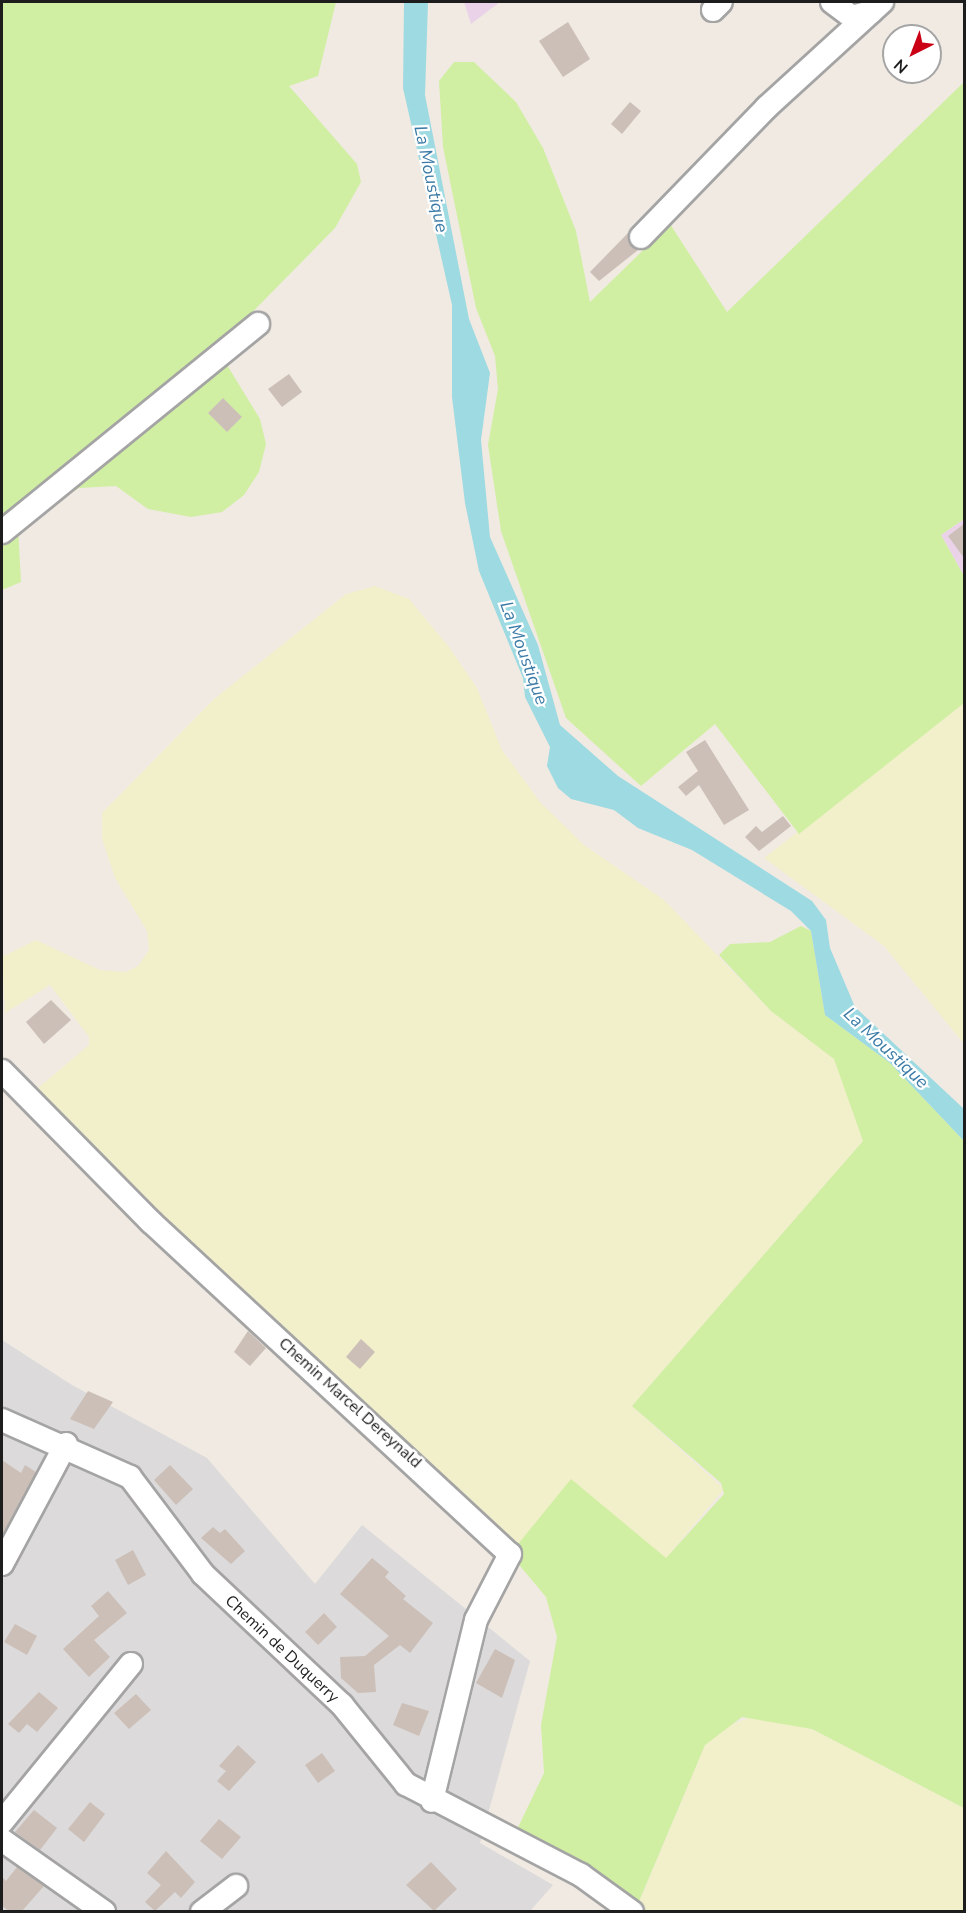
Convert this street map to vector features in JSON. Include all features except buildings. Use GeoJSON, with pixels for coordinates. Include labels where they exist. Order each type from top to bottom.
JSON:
{"type":"FeatureCollection","features":[{"type":"Feature","properties":{"kind":"street"},"geometry":{"type":"LineString","coordinates":[[832,2],[852,17],[876,7]]}},
{"type":"Feature","properties":{"kind":"street"},"geometry":{"type":"LineString","coordinates":[[641,237],[767,107],[876,7]]}},
{"type":"Feature","properties":{"kind":"street"},"geometry":{"type":"LineString","coordinates":[[2,532],[258,324]]}},
{"type":"Feature","properties":{"kind":"street","name":"Chemin Marcel Dereynald"},"geometry":{"type":"LineString","coordinates":[[2,1071],[151,1222],[510,1554],[476,1620],[432,1801]]}},
{"type":"Feature","properties":{"kind":"street","name":"Chemin de Duquerry"},"geometry":{"type":"LineString","coordinates":[[2,1420],[66,1444],[130,1478],[203,1574],[342,1705],[406,1784],[432,1801],[581,1875],[632,1911]]}},
{"type":"Feature","properties":{"kind":"street"},"geometry":{"type":"LineString","coordinates":[[2,1564],[66,1444]]}},
{"type":"Feature","properties":{"kind":"street"},"geometry":{"type":"LineString","coordinates":[[2,1822],[131,1664]]}},
{"type":"Feature","properties":{"kind":"street"},"geometry":{"type":"LineString","coordinates":[[2,1840],[104,1911]]}},
{"type":"Feature","properties":{"kind":"street"},"geometry":{"type":"LineString","coordinates":[[202,1911],[236,1886]]}},
{"type":"Feature","properties":{"kind":"shaded area"},"geometry":{"type":"Polygon","coordinates":[[[464,2],[500,2],[471,24],[464,2]]]}},
{"type":"Feature","properties":{"kind":"shaded area"},"geometry":{"type":"Polygon","coordinates":[[[964,519],[964,576],[941,535],[964,519]]]}},
{"type":"Feature","properties":{"kind":"shaded area"},"geometry":{"type":"Polygon","coordinates":[[[2,1340],[72,1385],[207,1458],[315,1584],[362,1525],[530,1661],[480,1843],[553,1885],[530,1911],[2,1911],[2,1340]]]}},
{"type":"Feature","properties":{"kind":"green space"},"geometry":{"type":"Polygon","coordinates":[[[2,2],[336,2],[318,76],[289,86],[357,164],[361,182],[335,228],[234,331],[227,365],[260,419],[266,444],[259,472],[244,495],[222,512],[191,517],[148,509],[116,486],[79,488],[18,527],[21,582],[2,590],[2,2]]]}},
{"type":"Feature","properties":{"kind":"green space"},"geometry":{"type":"Polygon","coordinates":[[[454,62],[474,62],[516,102],[543,148],[576,231],[590,302],[670,224],[727,312],[964,82],[964,519],[941,535],[964,576],[964,703],[799,834],[715,724],[641,786],[566,718],[501,531],[488,445],[498,389],[495,356],[476,308],[443,147],[439,81],[454,62]]]}},
{"type":"Feature","properties":{"kind":"green space"},"geometry":{"type":"Polygon","coordinates":[[[375,586],[409,599],[449,647],[477,688],[502,750],[540,802],[584,845],[664,900],[771,1011],[834,1059],[852,1100],[863,1141],[632,1406],[724,1489],[666,1558],[510,1554],[25,1099],[89,1045],[89,1037],[50,985],[5,1013],[2,957],[36,940],[100,970],[126,972],[138,966],[149,950],[147,931],[115,878],[102,839],[102,813],[214,699],[346,594],[375,586]]]}},
{"type":"Feature","properties":{"kind":"green space"},"geometry":{"type":"Polygon","coordinates":[[[964,703],[964,1044],[884,946],[764,858],[964,703]]]}},
{"type":"Feature","properties":{"kind":"green space"},"geometry":{"type":"Polygon","coordinates":[[[801,926],[811,931],[825,1015],[890,1063],[964,1141],[964,1808],[812,1729],[742,1717],[705,1745],[635,1911],[512,1840],[544,1773],[541,1725],[557,1637],[546,1597],[510,1554],[571,1479],[666,1558],[724,1494],[721,1483],[632,1406],[863,1141],[834,1059],[771,1011],[719,955],[730,944],[770,942],[801,926]]]}},
{"type":"Feature","properties":{"kind":"green space"},"geometry":{"type":"Polygon","coordinates":[[[756,1715],[812,1729],[964,1808],[964,1911],[635,1912],[705,1745],[722,1728],[756,1715]]]}},
{"type":"Feature","properties":{"kind":"water","name":"La Moustique"},"geometry":{"type":"Polygon","coordinates":[[[404,2],[428,2],[425,95],[469,319],[490,373],[481,440],[490,537],[538,645],[560,725],[618,776],[812,901],[826,920],[830,948],[855,1007],[964,1109],[964,1141],[890,1063],[825,1015],[811,931],[791,911],[692,850],[638,828],[614,810],[571,799],[558,788],[547,766],[550,747],[525,697],[523,678],[479,571],[465,503],[452,397],[452,305],[403,88],[404,2]]]}}]}
